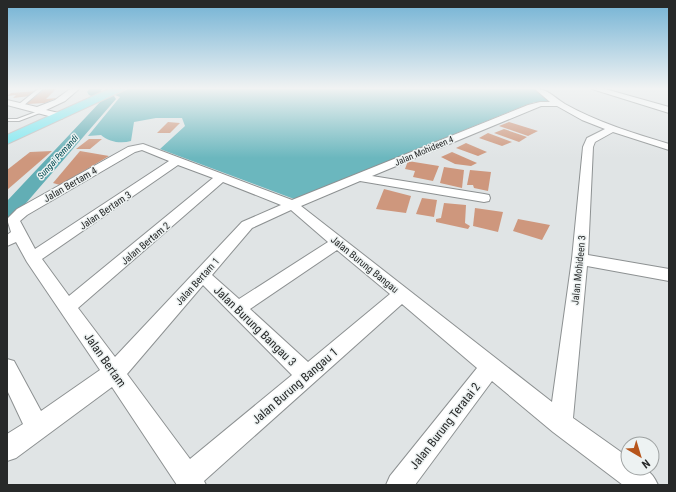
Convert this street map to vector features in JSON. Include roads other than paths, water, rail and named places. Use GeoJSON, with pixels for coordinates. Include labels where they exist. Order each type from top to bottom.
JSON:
{"type":"FeatureCollection","features":[{"type":"Feature","properties":{"kind":"main road"},"geometry":{"type":"LineString","coordinates":[[7,140],[69,112]]}},
{"type":"Feature","properties":{"kind":"street"},"geometry":{"type":"LineString","coordinates":[[47,112],[60,116]]}},
{"type":"Feature","properties":{"kind":"street","name":"Jalan Mohideen 4"},"geometry":{"type":"LineString","coordinates":[[292,205],[519,112]]}},
{"type":"Feature","properties":{"kind":"street"},"geometry":{"type":"LineString","coordinates":[[575,112],[612,129],[669,147]]}},
{"type":"Feature","properties":{"kind":"street","name":"Jalan Mohideen 3"},"geometry":{"type":"LineString","coordinates":[[561,424],[580,259],[589,142],[612,129]]}},
{"type":"Feature","properties":{"kind":"street","name":"Jalan Burung Bangau"},"geometry":{"type":"LineString","coordinates":[[143,147],[292,205],[561,424]]}},
{"type":"Feature","properties":{"kind":"street","name":"Jalan Bertam 4"},"geometry":{"type":"LineString","coordinates":[[13,238],[13,220],[22,212],[132,149],[143,147]]}},
{"type":"Feature","properties":{"kind":"street","name":"Jalan Bertam 3"},"geometry":{"type":"LineString","coordinates":[[34,258],[176,161]]}},
{"type":"Feature","properties":{"kind":"street","name":"Jalan Bertam 2"},"geometry":{"type":"LineString","coordinates":[[68,307],[222,178]]}},
{"type":"Feature","properties":{"kind":"street"},"geometry":{"type":"LineString","coordinates":[[360,178],[484,198]]}},
{"type":"Feature","properties":{"kind":"street","name":"Jalan Bertam 1"},"geometry":{"type":"LineString","coordinates":[[7,449],[114,373],[203,276],[245,227],[292,205]]}},
{"type":"Feature","properties":{"kind":"street","name":"Jalan Bertam"},"geometry":{"type":"LineString","coordinates":[[13,238],[34,258],[191,481]]}},
{"type":"Feature","properties":{"kind":"street"},"geometry":{"type":"LineString","coordinates":[[237,309],[338,242]]}},
{"type":"Feature","properties":{"kind":"street"},"geometry":{"type":"LineString","coordinates":[[580,259],[669,275]]}},
{"type":"Feature","properties":{"kind":"street","name":"Jalan Burung Bangau 3"},"geometry":{"type":"LineString","coordinates":[[203,276],[307,376]]}},
{"type":"Feature","properties":{"kind":"street","name":"Jalan Burung Bangau 1"},"geometry":{"type":"LineString","coordinates":[[191,481],[307,376],[402,294]]}},
{"type":"Feature","properties":{"kind":"street","name":"Jalan Burung Teratai 2"},"geometry":{"type":"LineString","coordinates":[[399,485],[491,366]]}},
{"type":"Feature","properties":{"kind":"street"},"geometry":{"type":"LineString","coordinates":[[7,368],[37,428]]}},
{"type":"Feature","properties":{"kind":"street"},"geometry":{"type":"LineString","coordinates":[[561,424],[632,481]]}},
{"type":"Feature","properties":{"kind":"lane"},"geometry":{"type":"LineString","coordinates":[[7,120],[17,120],[35,112]]}},
{"type":"Feature","properties":{"kind":"waterway","name":"Sungai Pemandi"},"geometry":{"type":"LineString","coordinates":[[7,213],[98,112]]}}]}
